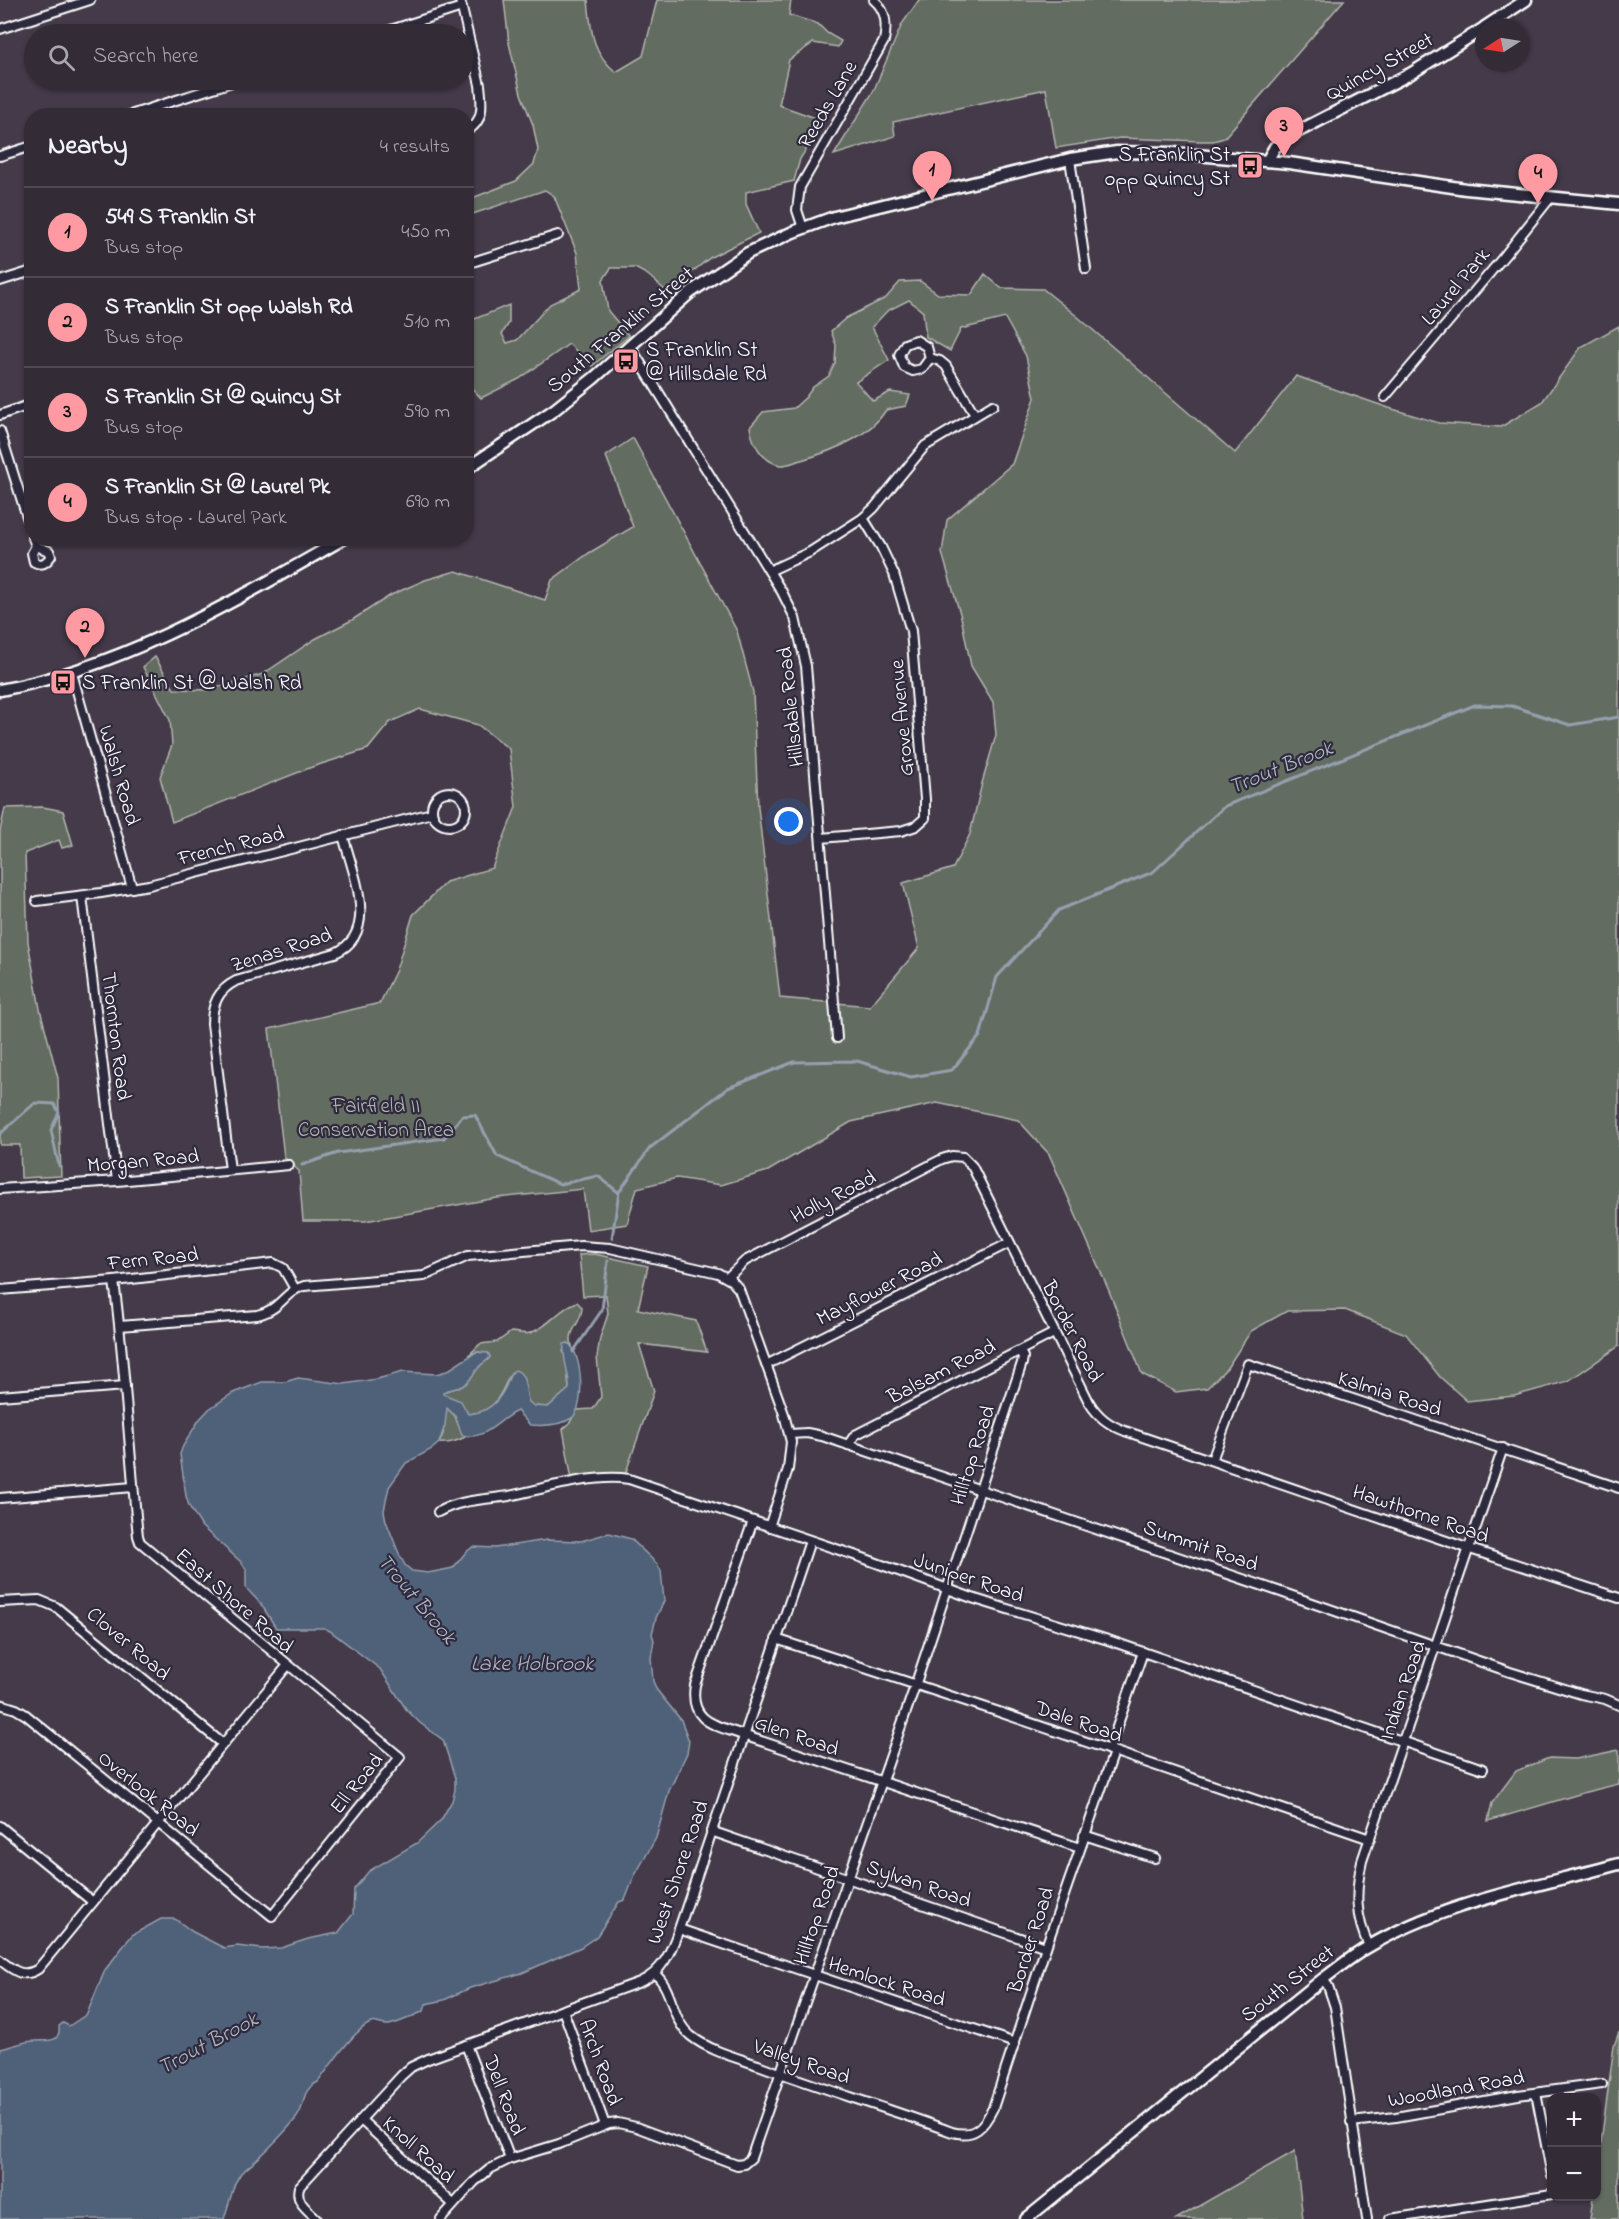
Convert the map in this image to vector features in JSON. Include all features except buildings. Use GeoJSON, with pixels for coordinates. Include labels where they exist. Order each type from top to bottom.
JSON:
{"type":"FeatureCollection","features":[{"type":"Feature","properties":{"kind":"main road","name":"Quincy Street"},"geometry":{"type":"LineString","coordinates":[[1499,18],[1526,0]]}},
{"type":"Feature","properties":{"kind":"main road","name":"Quincy Street"},"geometry":{"type":"LineString","coordinates":[[1267,161],[1275,147],[1284,139],[1410,74],[1475,33]]}},
{"type":"Feature","properties":{"kind":"main road","name":"South Franklin Street"},"geometry":{"type":"LineString","coordinates":[[474,464],[550,414],[686,297],[748,253],[803,228],[845,214],[1070,159],[1109,153],[1148,152],[1267,161],[1466,189],[1619,204]]}},
{"type":"Feature","properties":{"kind":"main road"},"geometry":{"type":"LineString","coordinates":[[0,690],[72,673],[154,641],[323,546]]}},
{"type":"Feature","properties":{"kind":"main road","name":"South Street"},"geometry":{"type":"LineString","coordinates":[[1026,2219],[1323,1979],[1369,1946],[1402,1929],[1447,1911],[1619,1864]]}},
{"type":"Feature","properties":{"kind":"street"},"geometry":{"type":"LineString","coordinates":[[0,29],[90,0]]}},
{"type":"Feature","properties":{"kind":"street","name":"Reeds Lane"},"geometry":{"type":"LineString","coordinates":[[803,228],[797,210],[800,187],[884,41],[887,29],[885,16],[874,0]]}},
{"type":"Feature","properties":{"kind":"street"},"geometry":{"type":"LineString","coordinates":[[406,24],[461,4],[466,24]]}},
{"type":"Feature","properties":{"kind":"street"},"geometry":{"type":"LineString","coordinates":[[474,60],[481,99],[481,115],[474,127]]}},
{"type":"Feature","properties":{"kind":"street"},"geometry":{"type":"LineString","coordinates":[[152,108],[207,90]]}},
{"type":"Feature","properties":{"kind":"street"},"geometry":{"type":"LineString","coordinates":[[0,156],[24,148]]}},
{"type":"Feature","properties":{"kind":"street"},"geometry":{"type":"LineString","coordinates":[[1070,159],[1086,269]]}},
{"type":"Feature","properties":{"kind":"street","name":"Laurel Park"},"geometry":{"type":"LineString","coordinates":[[1385,397],[1551,197]]}},
{"type":"Feature","properties":{"kind":"street"},"geometry":{"type":"LineString","coordinates":[[474,261],[558,235]]}},
{"type":"Feature","properties":{"kind":"street"},"geometry":{"type":"LineString","coordinates":[[0,281],[24,274]]}},
{"type":"Feature","properties":{"kind":"street"},"geometry":{"type":"LineString","coordinates":[[916,340],[927,346],[930,358],[922,369],[913,371],[902,364],[899,354],[905,344],[916,340]]}},
{"type":"Feature","properties":{"kind":"street","name":"Hillsdale Road"},"geometry":{"type":"LineString","coordinates":[[630,346],[769,571],[795,618],[804,650],[837,1038]]}},
{"type":"Feature","properties":{"kind":"street"},"geometry":{"type":"LineString","coordinates":[[930,358],[946,366],[975,416]]}},
{"type":"Feature","properties":{"kind":"street"},"geometry":{"type":"LineString","coordinates":[[769,571],[810,552],[863,518],[874,508],[925,446],[993,405]]}},
{"type":"Feature","properties":{"kind":"street"},"geometry":{"type":"LineString","coordinates":[[0,415],[24,407]]}},
{"type":"Feature","properties":{"kind":"street"},"geometry":{"type":"LineString","coordinates":[[0,431],[24,508]]}},
{"type":"Feature","properties":{"kind":"street","name":"Grove Avenue"},"geometry":{"type":"LineString","coordinates":[[820,838],[902,831],[916,826],[925,818],[926,799],[911,631],[894,574],[863,518]]}},
{"type":"Feature","properties":{"kind":"street","name":"Walsh Road"},"geometry":{"type":"LineString","coordinates":[[72,673],[132,888]]}},
{"type":"Feature","properties":{"kind":"street"},"geometry":{"type":"LineString","coordinates":[[445,792],[455,793],[465,804],[465,815],[458,824],[453,826],[442,825],[432,813],[433,802],[445,792]]}},
{"type":"Feature","properties":{"kind":"street","name":"French Road"},"geometry":{"type":"LineString","coordinates":[[37,901],[132,888],[432,813]]}},
{"type":"Feature","properties":{"kind":"street","name":"Zenas Road"},"geometry":{"type":"LineString","coordinates":[[230,1170],[213,1024],[215,1001],[225,987],[236,981],[335,953],[354,939],[360,923],[361,906],[343,835]]}},
{"type":"Feature","properties":{"kind":"street","name":"Thornton Road"},"geometry":{"type":"LineString","coordinates":[[82,896],[117,1181]]}},
{"type":"Feature","properties":{"kind":"street","name":"Border Road"},"geometry":{"type":"LineString","coordinates":[[959,1156],[966,1158],[972,1166],[1089,1402],[1100,1417],[1120,1429],[1212,1460]]}},
{"type":"Feature","properties":{"kind":"street","name":"Holly Road"},"geometry":{"type":"LineString","coordinates":[[728,1277],[745,1261],[942,1159],[959,1156]]}},
{"type":"Feature","properties":{"kind":"street","name":"Morgan Road"},"geometry":{"type":"LineString","coordinates":[[0,1190],[289,1165]]}},
{"type":"Feature","properties":{"kind":"street","name":"Mayflower Road"},"geometry":{"type":"LineString","coordinates":[[766,1365],[1009,1243]]}},
{"type":"Feature","properties":{"kind":"street"},"geometry":{"type":"LineString","coordinates":[[120,1326],[263,1314],[278,1306],[295,1289],[308,1285],[424,1276],[468,1256],[581,1246],[610,1248],[712,1271],[728,1277],[739,1289],[790,1434],[789,1469],[769,1527]]}},
{"type":"Feature","properties":{"kind":"street","name":"Fern Road"},"geometry":{"type":"LineString","coordinates":[[0,1290],[114,1281],[273,1263],[283,1268],[295,1289]]}},
{"type":"Feature","properties":{"kind":"street","name":"East Shore Road"},"geometry":{"type":"LineString","coordinates":[[0,1960],[21,1974],[34,1972],[158,1825],[288,1665],[142,1545],[138,1536],[114,1281]]}},
{"type":"Feature","properties":{"kind":"street","name":"Balsam Road"},"geometry":{"type":"LineString","coordinates":[[848,1445],[855,1435],[1054,1333]]}},
{"type":"Feature","properties":{"kind":"street","name":"Hilltop Road"},"geometry":{"type":"LineString","coordinates":[[441,2219],[484,2172],[510,2159],[559,2144],[605,2125],[618,2123],[629,2125],[734,2164],[744,2164],[753,2155],[915,1686],[1022,1363],[1020,1351]]}},
{"type":"Feature","properties":{"kind":"street","name":"Kalmia Road"},"geometry":{"type":"LineString","coordinates":[[1212,1460],[1248,1364],[1356,1402],[1503,1448],[1619,1488]]}},
{"type":"Feature","properties":{"kind":"street"},"geometry":{"type":"LineString","coordinates":[[0,1396],[125,1386]]}},
{"type":"Feature","properties":{"kind":"street","name":"Summit Road"},"geometry":{"type":"LineString","coordinates":[[790,1434],[813,1434],[980,1488],[1518,1675],[1619,1705]]}},
{"type":"Feature","properties":{"kind":"street","name":"Indian Road"},"geometry":{"type":"LineString","coordinates":[[1369,1946],[1359,1919],[1357,1894],[1360,1869],[1503,1448]]}},
{"type":"Feature","properties":{"kind":"street","name":"Hawthorne Road"},"geometry":{"type":"LineString","coordinates":[[1212,1460],[1619,1598]]}},
{"type":"Feature","properties":{"kind":"street","name":"Juniper Road"},"geometry":{"type":"LineString","coordinates":[[438,1512],[466,1501],[549,1487],[617,1478],[634,1481],[1483,1769]]}},
{"type":"Feature","properties":{"kind":"street"},"geometry":{"type":"LineString","coordinates":[[0,1498],[133,1487]]}},
{"type":"Feature","properties":{"kind":"street","name":"Glen Road"},"geometry":{"type":"LineString","coordinates":[[753,1521],[699,1675],[694,1697],[695,1708],[700,1716],[712,1724],[743,1735],[1080,1848]]}},
{"type":"Feature","properties":{"kind":"street","name":"West Shore Road"},"geometry":{"type":"LineString","coordinates":[[317,2219],[301,2202],[299,2187],[411,2067],[640,1982],[655,1974],[669,1954],[679,1929],[810,1541]]}},
{"type":"Feature","properties":{"kind":"street","name":"Clover Road"},"geometry":{"type":"LineString","coordinates":[[0,1602],[39,1600],[56,1607],[223,1744]]}},
{"type":"Feature","properties":{"kind":"street","name":"Dale Road"},"geometry":{"type":"LineString","coordinates":[[776,1639],[1370,1839]]}},
{"type":"Feature","properties":{"kind":"street","name":"Border Road"},"geometry":{"type":"LineString","coordinates":[[973,2133],[982,2128],[988,2119],[1015,2043],[1143,1652]]}},
{"type":"Feature","properties":{"kind":"street","name":"Ell Road"},"geometry":{"type":"LineString","coordinates":[[272,1916],[400,1757],[288,1665]]}},
{"type":"Feature","properties":{"kind":"street","name":"Overlook Road"},"geometry":{"type":"LineString","coordinates":[[0,1704],[26,1715],[272,1916]]}},
{"type":"Feature","properties":{"kind":"street"},"geometry":{"type":"LineString","coordinates":[[0,1826],[93,1902]]}},
{"type":"Feature","properties":{"kind":"street","name":"Sylvan Road"},"geometry":{"type":"LineString","coordinates":[[711,1831],[1046,1947]]}},
{"type":"Feature","properties":{"kind":"street"},"geometry":{"type":"LineString","coordinates":[[1084,1835],[1155,1858]]}},
{"type":"Feature","properties":{"kind":"street","name":"Hemlock Road"},"geometry":{"type":"LineString","coordinates":[[679,1929],[1015,2043]]}},
{"type":"Feature","properties":{"kind":"street","name":"Valley Road"},"geometry":{"type":"LineString","coordinates":[[655,1974],[663,1983],[677,2020],[690,2036],[711,2048],[780,2074],[952,2132],[973,2133]]}},
{"type":"Feature","properties":{"kind":"street"},"geometry":{"type":"LineString","coordinates":[[1323,1979],[1328,1986],[1335,2007],[1367,2219]]}},
{"type":"Feature","properties":{"kind":"street","name":"Arch Road"},"geometry":{"type":"LineString","coordinates":[[563,2010],[605,2125]]}},
{"type":"Feature","properties":{"kind":"street","name":"Dell Road"},"geometry":{"type":"LineString","coordinates":[[466,2045],[510,2159]]}},
{"type":"Feature","properties":{"kind":"street","name":"Woodland Road"},"geometry":{"type":"LineString","coordinates":[[1351,2122],[1602,2084]]}},
{"type":"Feature","properties":{"kind":"street"},"geometry":{"type":"LineString","coordinates":[[1536,2093],[1547,2154]]}},
{"type":"Feature","properties":{"kind":"street","name":"Knoll Road"},"geometry":{"type":"LineString","coordinates":[[361,2120],[453,2204]]}},
{"type":"Feature","properties":{"kind":"street"},"geometry":{"type":"LineString","coordinates":[[1390,2219],[1547,2195]]}},
{"type":"Feature","properties":{"kind":"green space"},"geometry":{"type":"Polygon","coordinates":[[[504,0],[588,0],[597,48],[616,72],[643,56],[657,0],[791,0],[789,15],[818,24],[827,33],[841,41],[838,47],[813,43],[789,60],[779,105],[824,121],[800,159],[794,181],[746,192],[746,204],[759,233],[711,257],[667,292],[648,275],[635,268],[611,268],[603,280],[608,311],[629,336],[592,366],[569,344],[519,379],[481,398],[474,390],[474,319],[509,305],[509,323],[502,334],[507,343],[517,340],[550,304],[581,289],[577,253],[554,196],[545,190],[474,214],[474,197],[516,181],[534,164],[538,150],[509,43],[504,0]]]}},
{"type":"Feature","properties":{"kind":"green space"},"geometry":{"type":"Polygon","coordinates":[[[919,0],[1344,0],[1224,138],[1201,141],[1120,138],[1056,148],[1046,89],[893,122],[895,136],[834,155],[873,92],[902,24],[919,0]]]}},
{"type":"Feature","properties":{"kind":"green space","name":"Fairfield II Conservation Area"},"geometry":{"type":"Polygon","coordinates":[[[985,274],[1001,288],[1043,289],[1235,453],[1296,376],[1439,423],[1501,427],[1542,402],[1581,347],[1619,326],[1619,1346],[1568,1381],[1514,1396],[1467,1401],[1440,1377],[1406,1334],[1345,1310],[1287,1311],[1251,1331],[1227,1368],[1207,1388],[1176,1392],[1142,1374],[1109,1291],[1049,1154],[1018,1120],[937,1103],[851,1122],[768,1171],[721,1185],[677,1178],[637,1188],[627,1224],[588,1230],[583,1189],[497,1198],[365,1221],[303,1221],[299,1171],[284,1157],[269,1029],[380,1003],[396,970],[413,915],[446,882],[492,868],[516,807],[509,749],[478,725],[420,709],[390,722],[368,749],[312,767],[172,822],[160,777],[172,745],[170,720],[143,667],[155,657],[174,689],[209,690],[263,674],[315,639],[352,620],[391,595],[425,580],[456,571],[545,600],[552,580],[589,553],[633,527],[606,456],[633,438],[737,631],[753,692],[758,807],[780,998],[870,1006],[919,948],[903,883],[953,868],[970,834],[996,735],[993,702],[971,666],[961,617],[942,553],[947,520],[1012,464],[1035,398],[1026,356],[1005,318],[961,329],[950,351],[926,337],[923,312],[909,300],[887,311],[872,327],[889,360],[856,382],[873,401],[890,392],[910,395],[906,406],[886,410],[869,429],[846,443],[822,454],[784,465],[774,463],[763,455],[753,439],[750,427],[763,412],[794,408],[813,387],[829,376],[835,363],[836,345],[831,331],[846,318],[886,298],[900,282],[920,281],[938,294],[971,295],[985,274]]]}},
{"type":"Feature","properties":{"kind":"green space"},"geometry":{"type":"Polygon","coordinates":[[[43,807],[63,811],[73,845],[62,848],[59,840],[25,853],[28,942],[40,1009],[58,1078],[61,1176],[21,1178],[20,1145],[0,1145],[0,831],[5,808],[43,807]]]}},
{"type":"Feature","properties":{"kind":"green space"},"geometry":{"type":"Polygon","coordinates":[[[595,1254],[648,1266],[638,1309],[696,1321],[707,1352],[639,1344],[654,1391],[625,1475],[615,1473],[572,1480],[563,1429],[569,1424],[577,1410],[593,1409],[601,1397],[597,1357],[600,1338],[608,1314],[606,1295],[583,1296],[579,1255],[595,1254]]]}},
{"type":"Feature","properties":{"kind":"green space"},"geometry":{"type":"Polygon","coordinates":[[[577,1302],[582,1307],[580,1318],[571,1335],[572,1346],[568,1343],[563,1351],[566,1358],[569,1389],[548,1407],[533,1406],[528,1402],[524,1377],[512,1372],[497,1400],[486,1410],[468,1414],[465,1409],[443,1394],[442,1392],[465,1384],[480,1365],[489,1359],[488,1353],[476,1352],[469,1355],[480,1344],[497,1342],[511,1332],[528,1334],[577,1302]]]}},
{"type":"Feature","properties":{"kind":"green space"},"geometry":{"type":"Polygon","coordinates":[[[446,1407],[455,1416],[462,1435],[467,1436],[453,1442],[439,1443],[443,1434],[446,1407]]]}},
{"type":"Feature","properties":{"kind":"green space"},"geometry":{"type":"Polygon","coordinates":[[[1619,1750],[1619,1784],[1488,1821],[1492,1803],[1516,1771],[1549,1758],[1576,1759],[1619,1750]]]}},
{"type":"Feature","properties":{"kind":"green space"},"geometry":{"type":"Polygon","coordinates":[[[1619,2032],[1619,2219],[1590,2219],[1592,2201],[1601,2201],[1601,2142],[1614,2046],[1619,2032]]]}},
{"type":"Feature","properties":{"kind":"green space"},"geometry":{"type":"Polygon","coordinates":[[[1295,2151],[1303,2219],[1176,2219],[1295,2151]]]}},
{"type":"Feature","properties":{"kind":"water","name":"Lake Holbrook"},"geometry":{"type":"Polygon","coordinates":[[[568,1343],[573,1348],[581,1380],[579,1403],[572,1418],[552,1424],[530,1425],[517,1411],[485,1432],[470,1436],[462,1435],[455,1416],[447,1408],[445,1425],[439,1443],[406,1463],[389,1487],[384,1511],[400,1556],[412,1571],[428,1573],[453,1568],[473,1547],[495,1548],[547,1540],[581,1541],[609,1533],[631,1539],[657,1564],[661,1571],[664,1601],[652,1634],[654,1640],[651,1658],[653,1681],[656,1689],[681,1720],[689,1741],[687,1753],[669,1791],[656,1838],[634,1877],[625,1900],[619,1902],[597,1936],[581,1947],[522,1973],[426,2004],[424,2011],[398,2023],[386,2025],[373,2023],[357,2032],[318,2082],[308,2090],[300,2112],[292,2124],[241,2173],[235,2183],[224,2219],[0,2219],[0,2049],[26,2042],[52,2040],[58,2036],[59,2026],[63,2023],[69,2026],[87,2014],[105,1970],[132,1935],[161,1919],[175,1919],[193,1932],[224,1948],[237,1946],[262,1949],[281,1948],[308,1939],[338,1933],[353,1914],[354,1889],[369,1871],[417,1843],[441,1820],[452,1801],[455,1790],[455,1778],[443,1740],[406,1709],[380,1669],[324,1628],[276,1628],[261,1604],[246,1588],[246,1569],[241,1562],[202,1527],[189,1506],[180,1454],[199,1420],[209,1409],[233,1393],[262,1382],[285,1382],[298,1378],[344,1384],[403,1372],[436,1374],[447,1371],[476,1352],[488,1353],[490,1357],[480,1365],[465,1384],[443,1392],[461,1401],[468,1414],[481,1412],[491,1406],[503,1392],[510,1375],[515,1370],[524,1379],[529,1402],[534,1406],[548,1407],[569,1389],[564,1350],[564,1344],[568,1343]]]}},
{"type":"Feature","properties":{"kind":"waterway","name":"Trout Brook"},"geometry":{"type":"LineString","coordinates":[[612,1238],[619,1192],[650,1148],[728,1088],[794,1062],[857,1061],[911,1077],[952,1070],[980,1036],[997,977],[1059,910],[1153,872],[1225,806],[1475,705],[1512,706],[1570,725],[1619,717]]}},
{"type":"Feature","properties":{"kind":"waterway"},"geometry":{"type":"LineString","coordinates":[[0,1134],[35,1103],[54,1104],[59,1112],[51,1130],[59,1166]]}},
{"type":"Feature","properties":{"kind":"waterway"},"geometry":{"type":"LineString","coordinates":[[302,1165],[338,1153],[444,1138],[462,1116],[475,1115],[497,1156],[560,1184],[598,1176],[618,1192]]}},
{"type":"Feature","properties":{"kind":"waterway","name":"Trout Brook"},"geometry":{"type":"LineString","coordinates":[[573,1352],[602,1310],[608,1261]]}},
{"type":"Feature","properties":{"kind":"place","name":"S Franklin St @ Quincy St"},"geometry":{"type":"Point","coordinates":[1284,157]}},
{"type":"Feature","properties":{"kind":"place","name":"S Franklin St opp Quincy St"},"geometry":{"type":"Point","coordinates":[1250,166]}},
{"type":"Feature","properties":{"kind":"place","name":"549 S Franklin St"},"geometry":{"type":"Point","coordinates":[932,201]}},
{"type":"Feature","properties":{"kind":"place","name":"S Franklin St @ Laurel Pk"},"geometry":{"type":"Point","coordinates":[1538,204]}},
{"type":"Feature","properties":{"kind":"place","name":"S Franklin St @ Hillsdale Rd"},"geometry":{"type":"Point","coordinates":[626,361]}},
{"type":"Feature","properties":{"kind":"place","name":"S Franklin St opp Walsh Rd"},"geometry":{"type":"Point","coordinates":[85,658]}},
{"type":"Feature","properties":{"kind":"place","name":"S Franklin St @ Walsh Rd"},"geometry":{"type":"Point","coordinates":[63,682]}}]}
